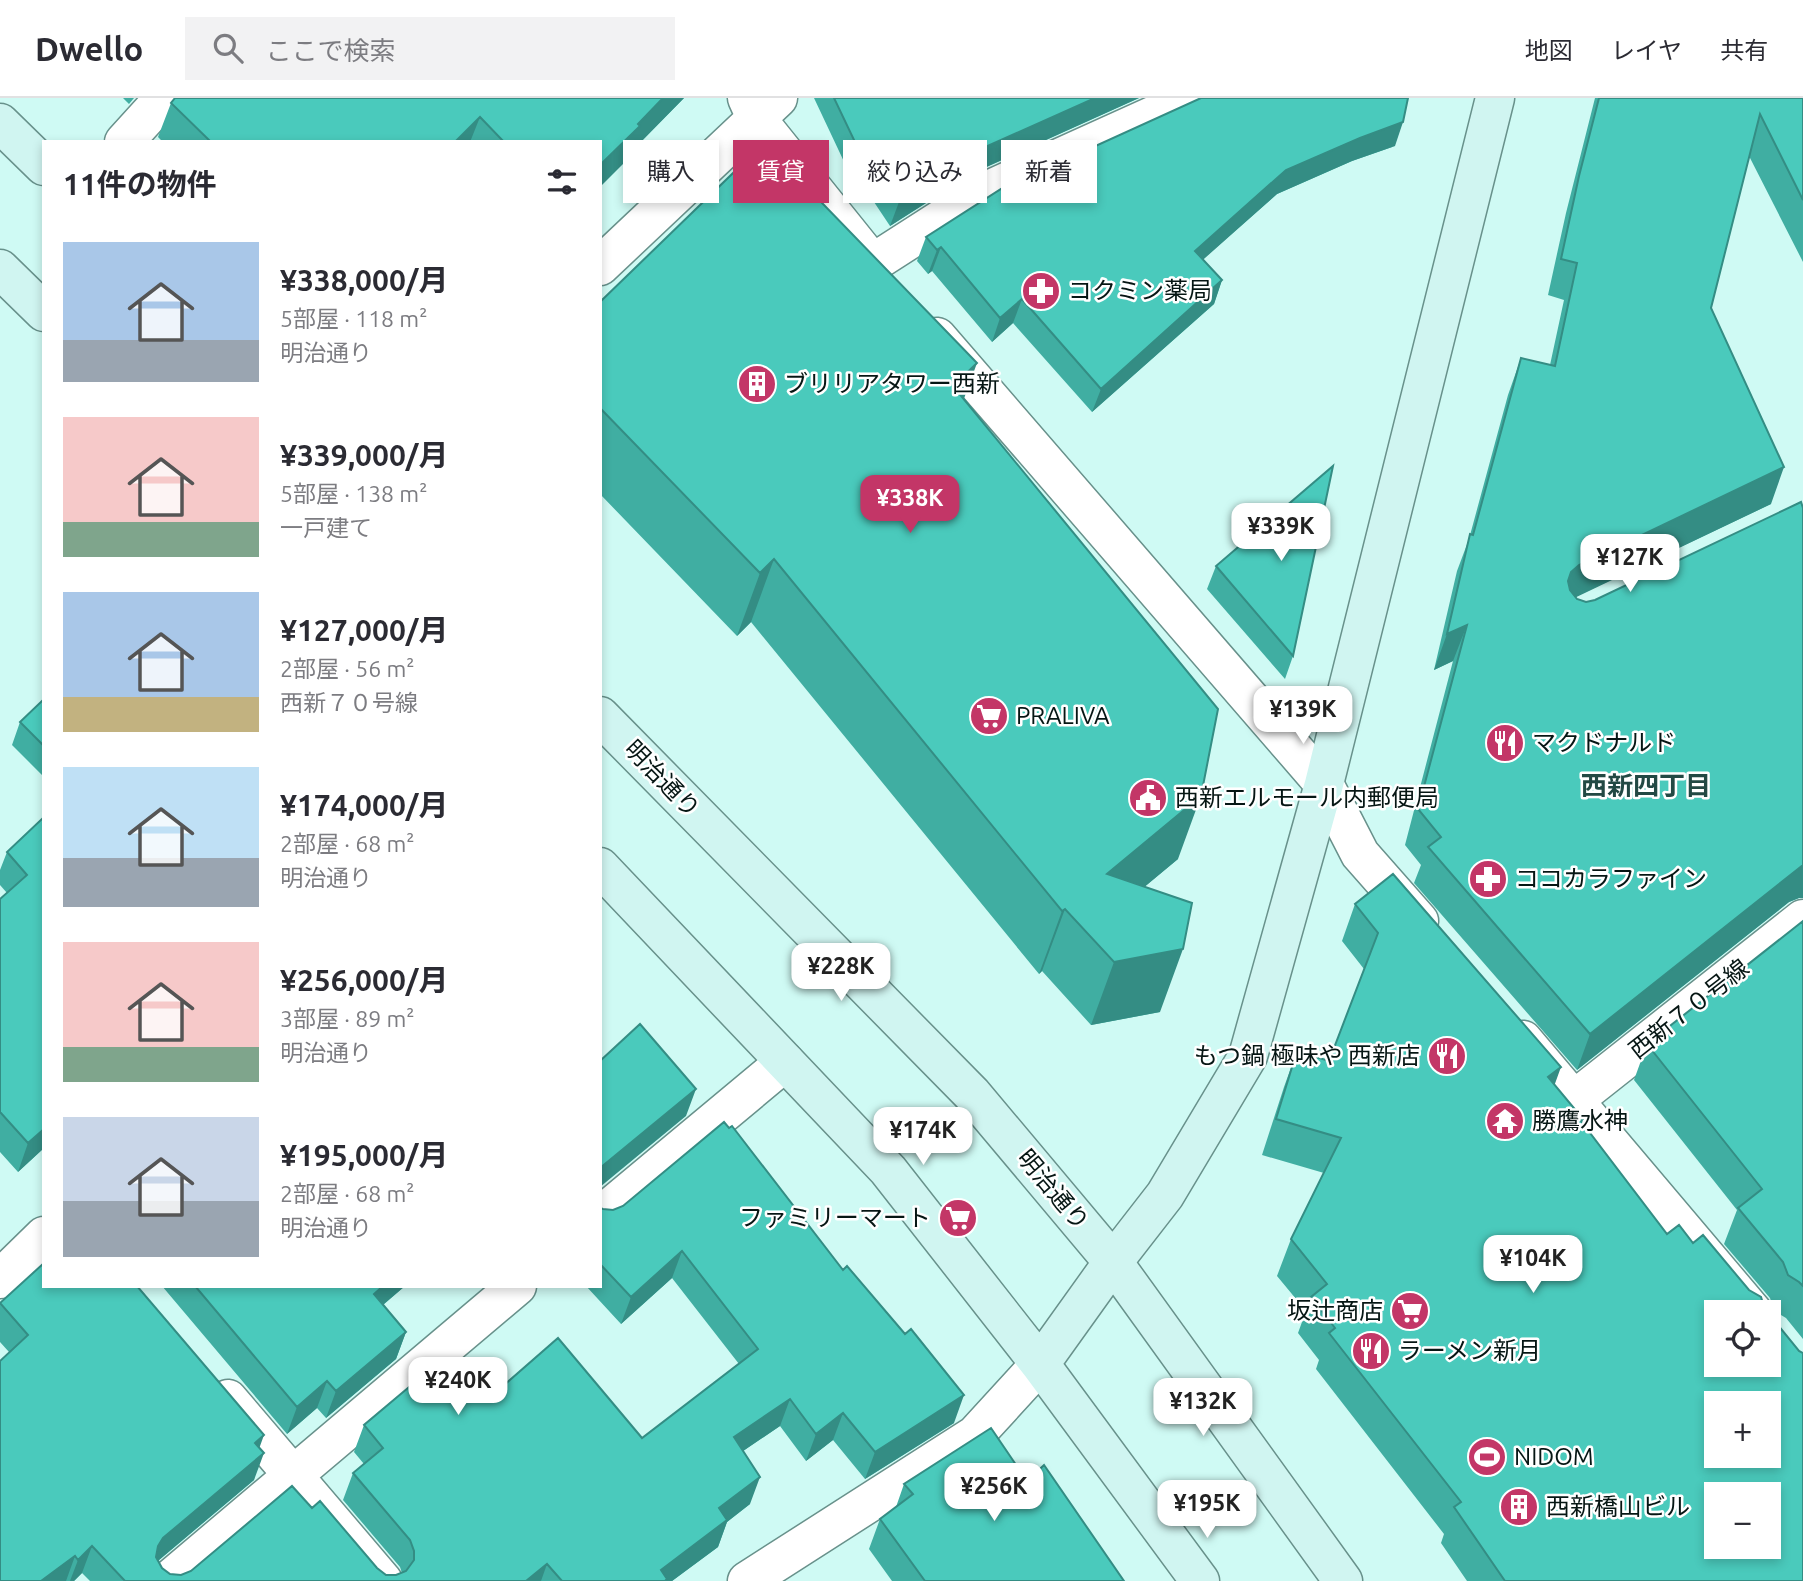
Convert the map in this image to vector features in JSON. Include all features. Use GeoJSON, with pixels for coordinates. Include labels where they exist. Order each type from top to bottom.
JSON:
{"type":"FeatureCollection","features":[{"type":"Feature","properties":{"kind":"street"},"geometry":{"type":"LineString","coordinates":[[126,140],[164,98]]}},
{"type":"Feature","properties":{"kind":"street"},"geometry":{"type":"LineString","coordinates":[[873,263],[982,193],[1192,98]]}},
{"type":"Feature","properties":{"kind":"street"},"geometry":{"type":"LineString","coordinates":[[747,1581],[975,1435],[1040,1364],[1165,1195],[1248,1056],[1324,784],[1495,98]]}},
{"type":"Feature","properties":{"kind":"street"},"geometry":{"type":"LineString","coordinates":[[602,264],[760,105],[873,263],[1324,784],[1360,854],[1441,946]]}},
{"type":"Feature","properties":{"kind":"street"},"geometry":{"type":"LineString","coordinates":[[0,123],[42,164]]}},
{"type":"Feature","properties":{"kind":"street"},"geometry":{"type":"LineString","coordinates":[[0,269],[42,310]]}},
{"type":"Feature","properties":{"kind":"street","name":"明治通り"},"geometry":{"type":"LineString","coordinates":[[602,718],[972,1094],[1114,1262],[1343,1581]]}},
{"type":"Feature","properties":{"kind":"street"},"geometry":{"type":"LineString","coordinates":[[602,869],[888,1170],[1040,1364],[1200,1581]]}},
{"type":"Feature","properties":{"kind":"street","name":"西新７０号線"},"geometry":{"type":"LineString","coordinates":[[1574,1100],[1803,919]]}},
{"type":"Feature","properties":{"kind":"street"},"geometry":{"type":"LineString","coordinates":[[1503,1018],[1743,1300]]}},
{"type":"Feature","properties":{"kind":"street"},"geometry":{"type":"LineString","coordinates":[[602,1214],[785,1062]]}},
{"type":"Feature","properties":{"kind":"street"},"geometry":{"type":"LineString","coordinates":[[0,1279],[42,1238]]}},
{"type":"Feature","properties":{"kind":"street"},"geometry":{"type":"LineString","coordinates":[[168,1581],[515,1288]]}},
{"type":"Feature","properties":{"kind":"street"},"geometry":{"type":"LineString","coordinates":[[204,1370],[383,1581]]}},
{"type":"Feature","properties":{"kind":"building"},"geometry":{"type":"Polygon","coordinates":[[[175,98],[663,98],[638,124],[640,126],[602,163],[602,140],[502,140],[480,117],[457,140],[209,140],[171,103],[175,98]]]}},
{"type":"Feature","properties":{"kind":"building"},"geometry":{"type":"Polygon","coordinates":[[[834,98],[1095,98],[987,146],[987,140],[854,140],[834,98]]]}},
{"type":"Feature","properties":{"kind":"building"},"geometry":{"type":"Polygon","coordinates":[[[1201,98],[1408,98],[1403,122],[1286,170],[1195,251],[1222,280],[1101,389],[1022,299],[1000,318],[941,247],[937,250],[926,237],[979,203],[987,203],[987,198],[1001,189],[1001,203],[1097,203],[1097,145],[1201,98]]]}},
{"type":"Feature","properties":{"kind":"building"},"geometry":{"type":"Polygon","coordinates":[[[1599,98],[1803,98],[1803,200],[1760,114],[1711,308],[1784,467],[1579,565],[1571,572],[1568,581],[1570,590],[1577,599],[1586,602],[1595,600],[1801,502],[1803,865],[1590,1034],[1428,847],[1441,837],[1418,809],[1467,625],[1447,634],[1470,534],[1473,535],[1521,358],[1555,366],[1577,263],[1561,259],[1599,98]]]}},
{"type":"Feature","properties":{"kind":"building"},"geometry":{"type":"Polygon","coordinates":[[[733,173],[733,203],[822,203],[977,363],[953,386],[1218,709],[1201,796],[1107,874],[1192,903],[1183,949],[1114,962],[1065,909],[1062,911],[774,559],[760,573],[602,410],[602,300],[702,203],[719,203],[719,187],[733,173]]]}},
{"type":"Feature","properties":{"kind":"building"},"geometry":{"type":"Polygon","coordinates":[[[1333,466],[1293,656],[1216,566],[1333,466]]]}},
{"type":"Feature","properties":{"kind":"building"},"geometry":{"type":"Polygon","coordinates":[[[42,701],[42,744],[20,722],[42,701]]]}},
{"type":"Feature","properties":{"kind":"building"},"geometry":{"type":"Polygon","coordinates":[[[42,819],[42,1131],[28,1143],[0,1112],[0,899],[27,875],[7,852],[42,819]]]}},
{"type":"Feature","properties":{"kind":"building"},"geometry":{"type":"Polygon","coordinates":[[[1393,874],[1561,1067],[1548,1077],[1583,1119],[1581,1121],[1667,1234],[1679,1225],[1693,1243],[1703,1235],[1749,1290],[1761,1297],[1762,1300],[1704,1300],[1704,1377],[1781,1377],[1781,1329],[1803,1353],[1803,1581],[1505,1581],[1454,1507],[1461,1502],[1329,1333],[1335,1328],[1311,1297],[1327,1284],[1291,1239],[1341,1138],[1276,1119],[1297,1051],[1329,1061],[1378,933],[1355,904],[1393,874]]]}},
{"type":"Feature","properties":{"kind":"building"},"geometry":{"type":"Polygon","coordinates":[[[1803,921],[1803,1286],[1788,1275],[1783,1262],[1738,1208],[1762,1189],[1647,1044],[1803,921]]]}},
{"type":"Feature","properties":{"kind":"building"},"geometry":{"type":"Polygon","coordinates":[[[640,1024],[696,1089],[602,1166],[602,1059],[640,1024]]]}},
{"type":"Feature","properties":{"kind":"building"},"geometry":{"type":"Polygon","coordinates":[[[724,1122],[729,1128],[732,1126],[843,1270],[847,1266],[905,1334],[911,1329],[964,1395],[875,1452],[843,1413],[816,1434],[790,1399],[734,1437],[760,1477],[719,1508],[727,1520],[661,1570],[667,1579],[665,1581],[562,1581],[547,1564],[526,1581],[125,1581],[92,1546],[78,1560],[75,1556],[41,1581],[0,1581],[0,1361],[28,1335],[0,1303],[42,1265],[42,1288],[139,1288],[264,1435],[255,1443],[264,1453],[163,1538],[156,1557],[162,1568],[170,1574],[181,1575],[191,1571],[292,1486],[312,1508],[320,1501],[377,1568],[386,1575],[396,1575],[406,1571],[414,1560],[410,1540],[353,1473],[383,1448],[364,1425],[434,1366],[442,1374],[458,1362],[488,1399],[558,1338],[642,1438],[758,1349],[682,1251],[631,1297],[602,1266],[602,1209],[613,1210],[623,1206],[724,1122]]]}},
{"type":"Feature","properties":{"kind":"building"},"geometry":{"type":"Polygon","coordinates":[[[197,1288],[381,1288],[374,1294],[406,1332],[336,1391],[327,1381],[297,1407],[197,1288]]]}},
{"type":"Feature","properties":{"kind":"building"},"geometry":{"type":"Polygon","coordinates":[[[991,1428],[1027,1481],[1044,1465],[1124,1581],[925,1581],[880,1519],[913,1494],[904,1484],[991,1428]]]}},
{"type":"Feature","properties":{"kind":"place","name":"コクミン薬局"},"geometry":{"type":"Point","coordinates":[1041,291]}},
{"type":"Feature","properties":{"kind":"place","name":"ブリリアタワー西新"},"geometry":{"type":"Point","coordinates":[757,384]}},
{"type":"Feature","properties":{"kind":"place","name":"PRALIVA"},"geometry":{"type":"Point","coordinates":[989,716]}},
{"type":"Feature","properties":{"kind":"place","name":"マクドナルド"},"geometry":{"type":"Point","coordinates":[1505,743]}},
{"type":"Feature","properties":{"kind":"place","name":"西新エルモール内郵便局"},"geometry":{"type":"Point","coordinates":[1148,798]}},
{"type":"Feature","properties":{"kind":"place","name":"ココカラファイン"},"geometry":{"type":"Point","coordinates":[1488,879]}},
{"type":"Feature","properties":{"kind":"place","name":"もつ鍋 極味や 西新店"},"geometry":{"type":"Point","coordinates":[1447,1056]}},
{"type":"Feature","properties":{"kind":"place","name":"勝鷹水神"},"geometry":{"type":"Point","coordinates":[1505,1121]}},
{"type":"Feature","properties":{"kind":"place","name":"ファミリーマート"},"geometry":{"type":"Point","coordinates":[958,1218]}},
{"type":"Feature","properties":{"kind":"place","name":"坂辻商店"},"geometry":{"type":"Point","coordinates":[1410,1311]}},
{"type":"Feature","properties":{"kind":"place","name":"ラーメン新月"},"geometry":{"type":"Point","coordinates":[1371,1351]}},
{"type":"Feature","properties":{"kind":"place","name":"NIDOM"},"geometry":{"type":"Point","coordinates":[1487,1457]}},
{"type":"Feature","properties":{"kind":"place","name":"西新橋山ビル"},"geometry":{"type":"Point","coordinates":[1519,1507]}},
{"type":"Feature","properties":{"kind":"district","name":"西新四丁目"},"geometry":{"type":"Point","coordinates":[1646,786]}}]}
